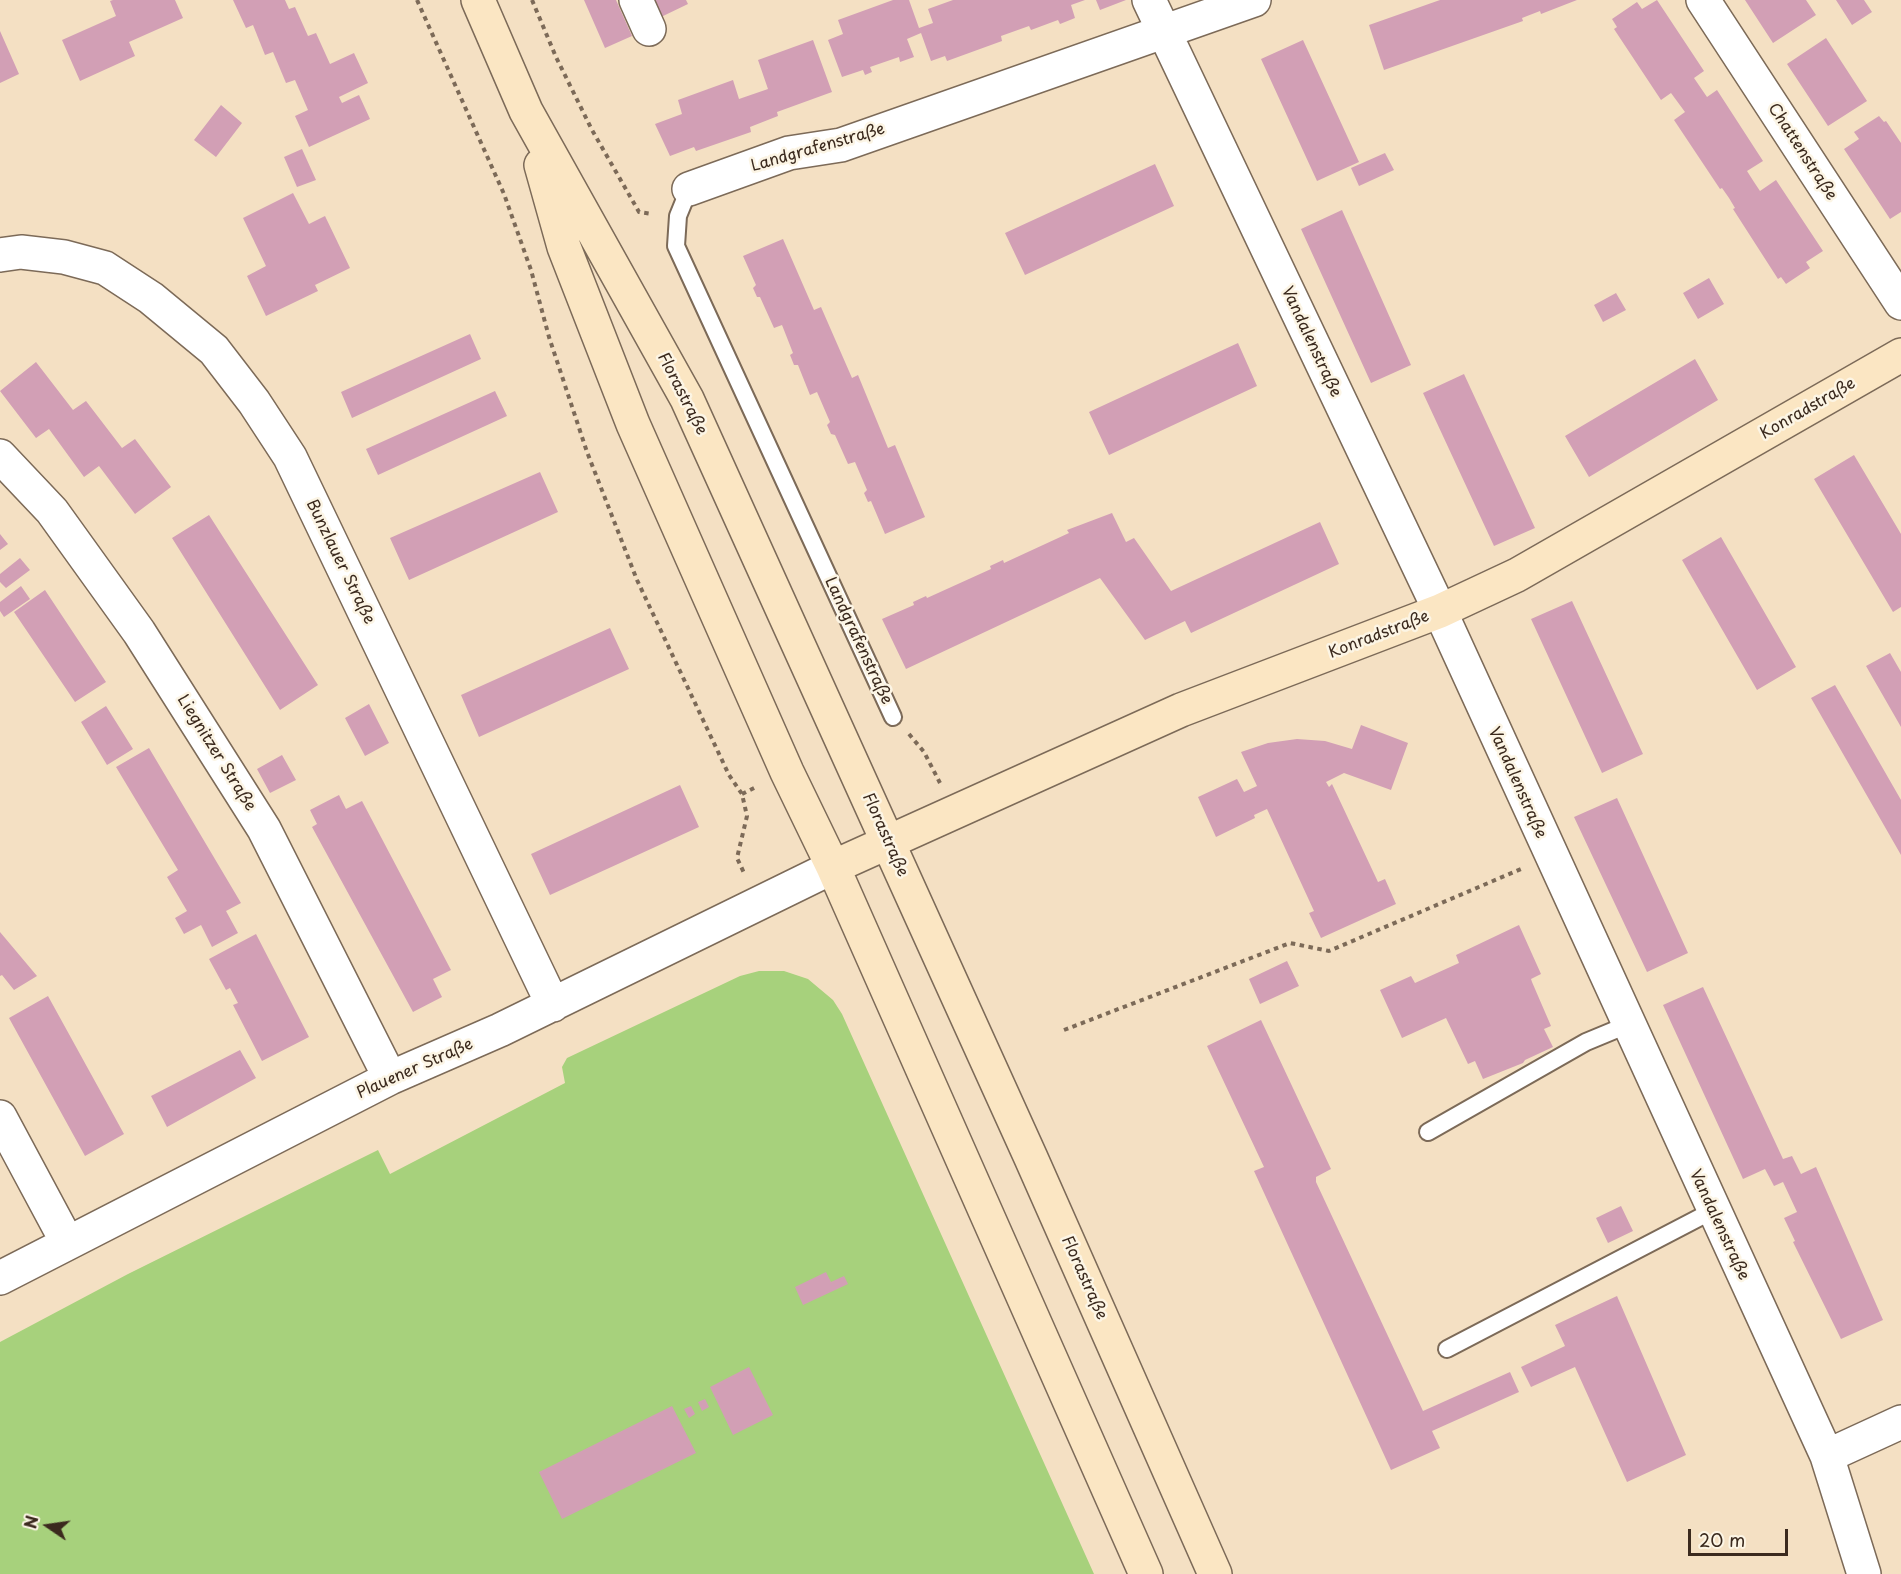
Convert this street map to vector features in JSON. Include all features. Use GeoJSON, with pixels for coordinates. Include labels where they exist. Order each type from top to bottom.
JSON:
{"type":"FeatureCollection","features":[{"type":"Feature","properties":{"kind":"main road","name":"Florastraße"},"geometry":{"type":"LineString","coordinates":[[478,0],[526,111],[687,399],[1215,1574]]}},
{"type":"Feature","properties":{"kind":"main road","name":"Florastraße"},"geometry":{"type":"LineString","coordinates":[[526,111],[564,247],[633,424],[787,772],[833,867],[1146,1574]]}},
{"type":"Feature","properties":{"kind":"main road","name":"Konradstraße"},"geometry":{"type":"LineString","coordinates":[[833,867],[1182,710],[1440,611],[1527,570],[1901,355]]}},
{"type":"Feature","properties":{"kind":"street","name":"Vandalenstraße"},"geometry":{"type":"LineString","coordinates":[[1149,0],[1440,611],[1627,1025],[1827,1456],[1864,1574]]}},
{"type":"Feature","properties":{"kind":"street","name":"Landgrafenstraße"},"geometry":{"type":"LineString","coordinates":[[683,203],[789,153],[841,145],[1254,0]]}},
{"type":"Feature","properties":{"kind":"street","name":"Chattenstraße"},"geometry":{"type":"LineString","coordinates":[[1703,0],[1901,303]]}},
{"type":"Feature","properties":{"kind":"street","name":"Bunzlauer Straße"},"geometry":{"type":"LineString","coordinates":[[0,255],[21,252],[64,257],[105,268],[150,298],[214,350],[254,402],[290,457],[553,1005]]}},
{"type":"Feature","properties":{"kind":"street","name":"Liegnitzer Straße"},"geometry":{"type":"LineString","coordinates":[[0,456],[52,511],[140,632],[264,830],[390,1078]]}},
{"type":"Feature","properties":{"kind":"street","name":"Plauener Straße"},"geometry":{"type":"LineString","coordinates":[[0,1278],[66,1242],[390,1078],[553,1005],[833,867]]}},
{"type":"Feature","properties":{"kind":"street"},"geometry":{"type":"LineString","coordinates":[[0,1118],[66,1242]]}},
{"type":"Feature","properties":{"kind":"street"},"geometry":{"type":"LineString","coordinates":[[1827,1456],[1901,1422]]}},
{"type":"Feature","properties":{"kind":"lane","name":"Landgrafenstraße"},"geometry":{"type":"LineString","coordinates":[[683,203],[676,246],[893,717]]}},
{"type":"Feature","properties":{"kind":"lane"},"geometry":{"type":"LineString","coordinates":[[1428,1132],[1586,1042],[1627,1025]]}},
{"type":"Feature","properties":{"kind":"lane"},"geometry":{"type":"LineString","coordinates":[[1447,1349],[1712,1210]]}},
{"type":"Feature","properties":{"kind":"path"},"geometry":{"type":"LineString","coordinates":[[417,0],[504,194],[531,270],[549,337],[587,452],[637,580],[729,775],[742,794],[747,816],[737,858],[758,902]]}},
{"type":"Feature","properties":{"kind":"path"},"geometry":{"type":"LineString","coordinates":[[532,0],[556,57],[639,213],[683,203]]}},
{"type":"Feature","properties":{"kind":"path"},"geometry":{"type":"LineString","coordinates":[[1064,1030],[1290,943],[1329,951],[1551,856]]}},
{"type":"Feature","properties":{"kind":"green space"},"geometry":{"type":"Polygon","coordinates":[[[759,971],[784,971],[808,979],[833,1000],[842,1014],[1094,1574],[0,1574],[0,1342],[128,1274],[378,1150],[390,1174],[565,1083],[562,1067],[567,1058],[740,976],[759,971]]]}},
{"type":"Feature","properties":{"kind":"building"},"geometry":{"type":"Polygon","coordinates":[[[175,0],[183,18],[129,42],[135,56],[80,81],[62,40],[116,16],[110,1],[175,0]]]}},
{"type":"Feature","properties":{"kind":"building"},"geometry":{"type":"Polygon","coordinates":[[[233,0],[285,0],[289,9],[295,7],[308,36],[316,33],[330,64],[354,53],[368,83],[339,97],[342,103],[359,95],[370,119],[309,147],[295,116],[308,110],[295,80],[286,83],[273,52],[265,55],[253,25],[246,28],[233,0]]]}},
{"type":"Feature","properties":{"kind":"building"},"geometry":{"type":"Polygon","coordinates":[[[584,0],[616,0],[632,36],[605,48],[584,0]]]}},
{"type":"Feature","properties":{"kind":"building"},"geometry":{"type":"Polygon","coordinates":[[[653,0],[686,0],[688,4],[661,17],[653,0]]]}},
{"type":"Feature","properties":{"kind":"building"},"geometry":{"type":"Polygon","coordinates":[[[893,0],[909,0],[919,28],[933,23],[928,9],[953,0],[1085,0],[1071,5],[1075,18],[1060,24],[1058,20],[1031,30],[1029,26],[1001,36],[1002,41],[947,61],[945,56],[931,61],[921,33],[907,39],[914,57],[900,62],[899,57],[870,67],[872,72],[865,75],[863,70],[842,77],[828,40],[843,34],[838,20],[893,0]]]}},
{"type":"Feature","properties":{"kind":"building"},"geometry":{"type":"Polygon","coordinates":[[[1096,0],[1126,0],[1100,10],[1096,0]]]}},
{"type":"Feature","properties":{"kind":"building"},"geometry":{"type":"Polygon","coordinates":[[[1440,0],[1577,0],[1541,14],[1540,11],[1522,18],[1523,21],[1384,70],[1369,25],[1440,0]]]}},
{"type":"Feature","properties":{"kind":"building"},"geometry":{"type":"Polygon","coordinates":[[[1657,0],[1704,71],[1694,78],[1707,97],[1717,90],[1763,161],[1747,171],[1754,182],[1760,191],[1776,180],[1823,251],[1806,262],[1810,268],[1786,284],[1781,277],[1778,279],[1733,209],[1735,208],[1729,198],[1722,188],[1720,189],[1674,120],[1685,112],[1671,93],[1661,100],[1614,29],[1617,27],[1612,19],[1637,2],[1642,9],[1657,0]]]}},
{"type":"Feature","properties":{"kind":"building"},"geometry":{"type":"Polygon","coordinates":[[[1745,0],[1806,0],[1816,15],[1773,43],[1745,0]]]}},
{"type":"Feature","properties":{"kind":"building"},"geometry":{"type":"Polygon","coordinates":[[[1836,0],[1864,0],[1872,12],[1852,25],[1836,0]]]}},
{"type":"Feature","properties":{"kind":"building"},"geometry":{"type":"Polygon","coordinates":[[[0,31],[19,74],[0,83],[0,31]]]}},
{"type":"Feature","properties":{"kind":"building"},"geometry":{"type":"Polygon","coordinates":[[[1826,38],[1867,101],[1828,126],[1787,64],[1826,38]]]}},
{"type":"Feature","properties":{"kind":"building"},"geometry":{"type":"Polygon","coordinates":[[[813,40],[832,92],[777,112],[778,116],[750,127],[751,132],[696,151],[694,147],[670,156],[655,124],[682,114],[678,100],[733,80],[739,99],[768,89],[758,60],[813,40]]]}},
{"type":"Feature","properties":{"kind":"building"},"geometry":{"type":"Polygon","coordinates":[[[1303,40],[1359,162],[1317,181],[1261,59],[1303,40]]]}},
{"type":"Feature","properties":{"kind":"building"},"geometry":{"type":"Polygon","coordinates":[[[221,105],[242,123],[216,157],[194,140],[221,105]]]}},
{"type":"Feature","properties":{"kind":"building"},"geometry":{"type":"Polygon","coordinates":[[[1879,116],[1884,122],[1886,121],[1901,143],[1901,212],[1890,219],[1844,149],[1859,139],[1854,132],[1879,116]]]}},
{"type":"Feature","properties":{"kind":"building"},"geometry":{"type":"Polygon","coordinates":[[[302,149],[316,180],[297,187],[284,157],[302,149]]]}},
{"type":"Feature","properties":{"kind":"building"},"geometry":{"type":"Polygon","coordinates":[[[1385,153],[1394,170],[1359,186],[1351,168],[1385,153]]]}},
{"type":"Feature","properties":{"kind":"building"},"geometry":{"type":"Polygon","coordinates":[[[1155,164],[1174,206],[1025,275],[1005,233],[1155,164]]]}},
{"type":"Feature","properties":{"kind":"building"},"geometry":{"type":"Polygon","coordinates":[[[293,193],[309,224],[325,216],[350,268],[315,285],[318,291],[266,316],[247,276],[266,266],[243,218],[293,193]]]}},
{"type":"Feature","properties":{"kind":"building"},"geometry":{"type":"Polygon","coordinates":[[[1342,210],[1411,365],[1371,383],[1301,229],[1342,210]]]}},
{"type":"Feature","properties":{"kind":"building"},"geometry":{"type":"Polygon","coordinates":[[[783,239],[814,310],[821,307],[852,378],[858,375],[888,448],[895,445],[925,517],[885,534],[871,501],[868,502],[864,493],[867,490],[855,462],[848,464],[835,435],[831,434],[827,425],[830,422],[817,392],[810,395],[798,365],[794,365],[790,355],[793,353],[782,325],[774,328],[760,297],[757,297],[753,288],[756,285],[743,256],[783,239]]]}},
{"type":"Feature","properties":{"kind":"building"},"geometry":{"type":"Polygon","coordinates":[[[1709,278],[1724,304],[1698,319],[1683,293],[1709,278]]]}},
{"type":"Feature","properties":{"kind":"building"},"geometry":{"type":"Polygon","coordinates":[[[1616,293],[1626,310],[1603,322],[1594,305],[1616,293]]]}},
{"type":"Feature","properties":{"kind":"building"},"geometry":{"type":"Polygon","coordinates":[[[470,334],[481,359],[352,418],[341,392],[470,334]]]}},
{"type":"Feature","properties":{"kind":"building"},"geometry":{"type":"Polygon","coordinates":[[[1238,343],[1257,386],[1109,455],[1089,412],[1238,343]]]}},
{"type":"Feature","properties":{"kind":"building"},"geometry":{"type":"Polygon","coordinates":[[[1695,359],[1718,400],[1589,477],[1565,436],[1695,359]]]}},
{"type":"Feature","properties":{"kind":"building"},"geometry":{"type":"Polygon","coordinates":[[[36,362],[73,410],[86,401],[122,448],[135,439],[171,487],[135,514],[99,466],[84,477],[49,429],[36,438],[0,391],[36,362]]]}},
{"type":"Feature","properties":{"kind":"building"},"geometry":{"type":"Polygon","coordinates":[[[1464,374],[1535,528],[1494,546],[1423,393],[1464,374]]]}},
{"type":"Feature","properties":{"kind":"building"},"geometry":{"type":"Polygon","coordinates":[[[495,391],[507,416],[378,475],[366,449],[495,391]]]}},
{"type":"Feature","properties":{"kind":"building"},"geometry":{"type":"Polygon","coordinates":[[[1854,455],[1901,534],[1901,607],[1893,612],[1814,479],[1854,455]]]}},
{"type":"Feature","properties":{"kind":"building"},"geometry":{"type":"Polygon","coordinates":[[[540,472],[558,512],[409,580],[390,538],[540,472]]]}},
{"type":"Feature","properties":{"kind":"building"},"geometry":{"type":"Polygon","coordinates":[[[1112,513],[1126,542],[1134,538],[1171,591],[1320,522],[1339,564],[1191,633],[1185,621],[1145,640],[1100,578],[906,669],[882,619],[914,605],[913,602],[926,596],[927,598],[991,569],[990,566],[1003,560],[1004,563],[1069,533],[1067,530],[1112,513]]]}},
{"type":"Feature","properties":{"kind":"building"},"geometry":{"type":"Polygon","coordinates":[[[209,515],[318,685],[280,710],[172,538],[209,515]]]}},
{"type":"Feature","properties":{"kind":"building"},"geometry":{"type":"Polygon","coordinates":[[[0,534],[8,544],[0,550],[0,534]]]}},
{"type":"Feature","properties":{"kind":"building"},"geometry":{"type":"Polygon","coordinates":[[[1721,537],[1796,667],[1757,690],[1682,560],[1721,537]]]}},
{"type":"Feature","properties":{"kind":"building"},"geometry":{"type":"Polygon","coordinates":[[[20,558],[30,570],[6,588],[0,582],[0,574],[20,558]]]}},
{"type":"Feature","properties":{"kind":"building"},"geometry":{"type":"Polygon","coordinates":[[[21,586],[30,599],[4,617],[0,611],[0,602],[21,586]]]}},
{"type":"Feature","properties":{"kind":"building"},"geometry":{"type":"Polygon","coordinates":[[[45,590],[106,682],[75,702],[14,612],[45,590]]]}},
{"type":"Feature","properties":{"kind":"building"},"geometry":{"type":"Polygon","coordinates":[[[1572,601],[1643,754],[1602,773],[1531,619],[1572,601]]]}},
{"type":"Feature","properties":{"kind":"building"},"geometry":{"type":"Polygon","coordinates":[[[610,628],[629,669],[479,737],[461,695],[610,628]]]}},
{"type":"Feature","properties":{"kind":"building"},"geometry":{"type":"Polygon","coordinates":[[[1890,653],[1901,672],[1901,727],[1866,666],[1890,653]]]}},
{"type":"Feature","properties":{"kind":"building"},"geometry":{"type":"Polygon","coordinates":[[[1835,685],[1901,800],[1901,855],[1811,698],[1835,685]]]}},
{"type":"Feature","properties":{"kind":"building"},"geometry":{"type":"Polygon","coordinates":[[[369,704],[389,743],[365,756],[345,718],[369,704]]]}},
{"type":"Feature","properties":{"kind":"building"},"geometry":{"type":"Polygon","coordinates":[[[106,706],[133,749],[107,765],[81,722],[106,706]]]}},
{"type":"Feature","properties":{"kind":"building"},"geometry":{"type":"Polygon","coordinates":[[[1361,725],[1408,743],[1391,790],[1344,773],[1326,782],[1329,787],[1332,784],[1378,882],[1385,879],[1396,904],[1321,938],[1309,913],[1314,911],[1267,809],[1254,815],[1255,818],[1216,837],[1198,797],[1237,779],[1244,792],[1257,786],[1241,752],[1268,743],[1297,739],[1325,741],[1352,749],[1361,725]]]}},
{"type":"Feature","properties":{"kind":"building"},"geometry":{"type":"Polygon","coordinates":[[[149,748],[241,903],[226,911],[238,933],[212,947],[201,925],[184,934],[175,918],[187,911],[167,877],[178,870],[116,767],[149,748]]]}},
{"type":"Feature","properties":{"kind":"building"},"geometry":{"type":"Polygon","coordinates":[[[282,755],[296,780],[270,793],[257,769],[282,755]]]}},
{"type":"Feature","properties":{"kind":"building"},"geometry":{"type":"Polygon","coordinates":[[[680,785],[699,827],[550,895],[531,854],[680,785]]]}},
{"type":"Feature","properties":{"kind":"building"},"geometry":{"type":"Polygon","coordinates":[[[339,795],[346,809],[362,801],[451,970],[433,979],[442,997],[413,1012],[312,827],[317,824],[310,810],[339,795]]]}},
{"type":"Feature","properties":{"kind":"building"},"geometry":{"type":"Polygon","coordinates":[[[1617,798],[1688,953],[1647,972],[1574,817],[1617,798]]]}},
{"type":"Feature","properties":{"kind":"building"},"geometry":{"type":"Polygon","coordinates":[[[1519,925],[1541,974],[1531,979],[1551,1026],[1544,1029],[1553,1047],[1523,1063],[1483,1079],[1475,1061],[1468,1064],[1446,1018],[1402,1038],[1380,990],[1411,976],[1415,983],[1459,963],[1456,955],[1519,925]]]}},
{"type":"Feature","properties":{"kind":"building"},"geometry":{"type":"Polygon","coordinates":[[[0,932],[37,976],[14,990],[2,975],[0,976],[0,932]]]}},
{"type":"Feature","properties":{"kind":"building"},"geometry":{"type":"Polygon","coordinates":[[[256,934],[309,1037],[262,1061],[233,1005],[238,1003],[230,988],[226,990],[209,959],[256,934]]]}},
{"type":"Feature","properties":{"kind":"building"},"geometry":{"type":"Polygon","coordinates":[[[1287,961],[1299,986],[1260,1004],[1249,979],[1287,961]]]}},
{"type":"Feature","properties":{"kind":"building"},"geometry":{"type":"Polygon","coordinates":[[[1703,987],[1783,1159],[1792,1156],[1801,1174],[1816,1167],[1883,1320],[1841,1339],[1793,1242],[1795,1241],[1784,1218],[1797,1212],[1783,1182],[1774,1186],[1765,1169],[1743,1179],[1663,1005],[1703,987]]]}},
{"type":"Feature","properties":{"kind":"building"},"geometry":{"type":"Polygon","coordinates":[[[48,996],[124,1134],[85,1156],[9,1018],[48,996]]]}},
{"type":"Feature","properties":{"kind":"building"},"geometry":{"type":"Polygon","coordinates":[[[1261,1020],[1331,1169],[1316,1177],[1316,1182],[1423,1411],[1510,1372],[1519,1392],[1432,1431],[1440,1448],[1391,1470],[1254,1171],[1264,1167],[1207,1046],[1261,1020]]]}},
{"type":"Feature","properties":{"kind":"building"},"geometry":{"type":"Polygon","coordinates":[[[240,1050],[256,1078],[167,1127],[151,1096],[240,1050]]]}},
{"type":"Feature","properties":{"kind":"building"},"geometry":{"type":"Polygon","coordinates":[[[1621,1206],[1633,1231],[1608,1243],[1596,1218],[1621,1206]]]}},
{"type":"Feature","properties":{"kind":"building"},"geometry":{"type":"Polygon","coordinates":[[[826,1272],[831,1282],[844,1276],[848,1284],[803,1305],[795,1287],[826,1272]]]}},
{"type":"Feature","properties":{"kind":"building"},"geometry":{"type":"Polygon","coordinates":[[[1617,1296],[1686,1455],[1627,1482],[1575,1367],[1531,1387],[1521,1367],[1565,1346],[1555,1325],[1617,1296]]]}},
{"type":"Feature","properties":{"kind":"building"},"geometry":{"type":"Polygon","coordinates":[[[749,1367],[773,1415],[733,1435],[710,1387],[749,1367]]]}},
{"type":"Feature","properties":{"kind":"building"},"geometry":{"type":"Polygon","coordinates":[[[705,1399],[709,1407],[702,1411],[698,1402],[705,1399]]]}},
{"type":"Feature","properties":{"kind":"building"},"geometry":{"type":"Polygon","coordinates":[[[672,1406],[696,1453],[562,1519],[539,1472],[672,1406]]]}},
{"type":"Feature","properties":{"kind":"building"},"geometry":{"type":"Polygon","coordinates":[[[691,1406],[695,1414],[689,1418],[684,1409],[691,1406]]]}}]}
